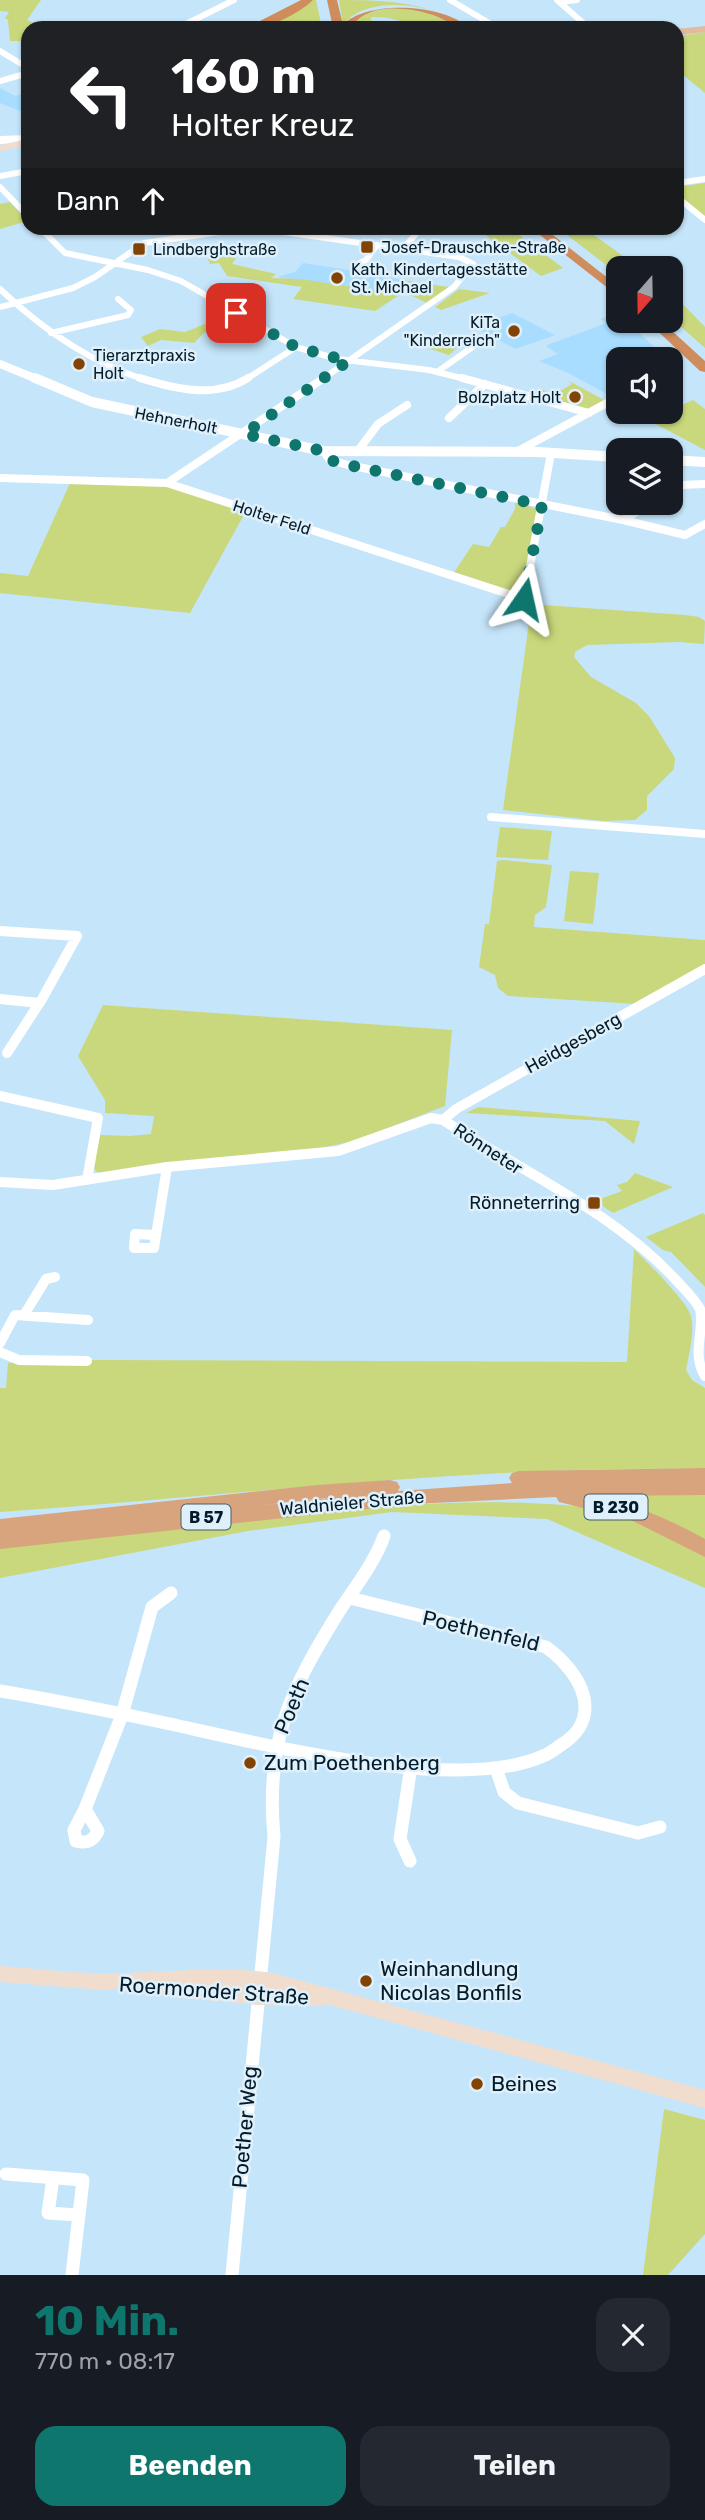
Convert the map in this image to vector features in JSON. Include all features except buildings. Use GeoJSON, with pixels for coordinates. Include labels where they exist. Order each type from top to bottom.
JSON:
{"type":"FeatureCollection","features":[{"type":"Feature","properties":{"kind":"highway"},"geometry":{"type":"LineString","coordinates":[[268,21],[288,13],[308,0]]}},
{"type":"Feature","properties":{"kind":"highway"},"geometry":{"type":"LineString","coordinates":[[322,0],[326,21]]}},
{"type":"Feature","properties":{"kind":"highway"},"geometry":{"type":"LineString","coordinates":[[332,0],[336,21]]}},
{"type":"Feature","properties":{"kind":"highway"},"geometry":{"type":"LineString","coordinates":[[390,0],[442,10],[462,21]]}},
{"type":"Feature","properties":{"kind":"highway"},"geometry":{"type":"LineString","coordinates":[[350,21],[362,12],[397,6],[430,10],[451,21]]}},
{"type":"Feature","properties":{"kind":"highway"},"geometry":{"type":"LineString","coordinates":[[546,235],[606,283]]}},
{"type":"Feature","properties":{"kind":"highway"},"geometry":{"type":"LineString","coordinates":[[559,235],[606,272]]}},
{"type":"Feature","properties":{"kind":"highway"},"geometry":{"type":"LineString","coordinates":[[666,333],[705,368]]}},
{"type":"Feature","properties":{"kind":"highway"},"geometry":{"type":"LineString","coordinates":[[679,333],[705,355]]}},
{"type":"Feature","properties":{"kind":"highway","name":"Waldnieler Straße"},"geometry":{"type":"LineString","coordinates":[[0,1527],[342,1490],[560,1476],[705,1475]]}},
{"type":"Feature","properties":{"kind":"highway","name":"Waldnieler Straße"},"geometry":{"type":"LineString","coordinates":[[0,1541],[376,1500],[518,1490],[705,1488]]}},
{"type":"Feature","properties":{"kind":"highway","name":"B 230"},"geometry":{"type":"LineString","coordinates":[[518,1490],[586,1500],[635,1513],[705,1549]]}},
{"type":"Feature","properties":{"kind":"highway"},"geometry":{"type":"LineString","coordinates":[[0,1517],[70,1518]]}},
{"type":"Feature","properties":{"kind":"main road"},"geometry":{"type":"LineString","coordinates":[[684,29],[705,26]]}},
{"type":"Feature","properties":{"kind":"main road"},"geometry":{"type":"LineString","coordinates":[[0,149],[21,143]]}},
{"type":"Feature","properties":{"kind":"main road","name":"Roermonder Straße"},"geometry":{"type":"LineString","coordinates":[[0,1974],[260,1988],[332,1999],[427,2022],[705,2099]]}},
{"type":"Feature","properties":{"kind":"street"},"geometry":{"type":"LineString","coordinates":[[192,21],[233,0]]}},
{"type":"Feature","properties":{"kind":"street"},"geometry":{"type":"LineString","coordinates":[[450,0],[486,21]]}},
{"type":"Feature","properties":{"kind":"street"},"geometry":{"type":"LineString","coordinates":[[558,1],[577,0]]}},
{"type":"Feature","properties":{"kind":"street"},"geometry":{"type":"LineString","coordinates":[[558,1],[581,21]]}},
{"type":"Feature","properties":{"kind":"street"},"geometry":{"type":"LineString","coordinates":[[0,51],[21,65]]}},
{"type":"Feature","properties":{"kind":"street"},"geometry":{"type":"LineString","coordinates":[[0,81],[21,73]]}},
{"type":"Feature","properties":{"kind":"street"},"geometry":{"type":"LineString","coordinates":[[0,140],[21,141]]}},
{"type":"Feature","properties":{"kind":"street"},"geometry":{"type":"LineString","coordinates":[[0,176],[21,172]]}},
{"type":"Feature","properties":{"kind":"street"},"geometry":{"type":"LineString","coordinates":[[684,182],[705,179]]}},
{"type":"Feature","properties":{"kind":"street"},"geometry":{"type":"LineString","coordinates":[[2,190],[21,209]]}},
{"type":"Feature","properties":{"kind":"street"},"geometry":{"type":"LineString","coordinates":[[684,203],[705,220]]}},
{"type":"Feature","properties":{"kind":"street"},"geometry":{"type":"LineString","coordinates":[[48,235],[65,253],[161,273],[181,281],[296,347],[348,361],[437,372],[589,414]]}},
{"type":"Feature","properties":{"kind":"street"},"geometry":{"type":"LineString","coordinates":[[0,307],[80,285],[132,248],[145,243],[200,235]]}},
{"type":"Feature","properties":{"kind":"street"},"geometry":{"type":"LineString","coordinates":[[167,483],[244,434],[454,287],[473,267],[470,261],[459,257],[316,235]]}},
{"type":"Feature","properties":{"kind":"street"},"geometry":{"type":"LineString","coordinates":[[403,249],[415,235]]}},
{"type":"Feature","properties":{"kind":"street"},"geometry":{"type":"LineString","coordinates":[[356,265],[366,260],[377,246]]}},
{"type":"Feature","properties":{"kind":"street"},"geometry":{"type":"LineString","coordinates":[[0,289],[14,304],[72,347],[123,372],[169,385],[212,391],[234,387],[296,347]]}},
{"type":"Feature","properties":{"kind":"street"},"geometry":{"type":"LineString","coordinates":[[51,333],[128,315],[131,310],[118,299]]}},
{"type":"Feature","properties":{"kind":"street"},"geometry":{"type":"LineString","coordinates":[[437,372],[474,346]]}},
{"type":"Feature","properties":{"kind":"street","name":"Hehnerholt"},"geometry":{"type":"LineString","coordinates":[[0,365],[92,402],[323,451],[516,452],[606,456]]}},
{"type":"Feature","properties":{"kind":"street"},"geometry":{"type":"LineString","coordinates":[[449,418],[485,384]]}},
{"type":"Feature","properties":{"kind":"street"},"geometry":{"type":"LineString","coordinates":[[516,452],[606,404]]}},
{"type":"Feature","properties":{"kind":"street"},"geometry":{"type":"LineString","coordinates":[[358,452],[362,439],[392,412],[407,405]]}},
{"type":"Feature","properties":{"kind":"street"},"geometry":{"type":"LineString","coordinates":[[323,451],[330,460],[348,465],[685,535],[705,524]]}},
{"type":"Feature","properties":{"kind":"street"},"geometry":{"type":"LineString","coordinates":[[542,505],[551,453]]}},
{"type":"Feature","properties":{"kind":"street"},"geometry":{"type":"LineString","coordinates":[[683,461],[705,462]]}},
{"type":"Feature","properties":{"kind":"street","name":"Holter Feld"},"geometry":{"type":"LineString","coordinates":[[0,478],[167,483],[524,599],[542,505]]}},
{"type":"Feature","properties":{"kind":"street"},"geometry":{"type":"LineString","coordinates":[[683,485],[705,484]]}},
{"type":"Feature","properties":{"kind":"street"},"geometry":{"type":"LineString","coordinates":[[623,520],[631,515]]}},
{"type":"Feature","properties":{"kind":"street"},"geometry":{"type":"LineString","coordinates":[[491,817],[705,834]]}},
{"type":"Feature","properties":{"kind":"street"},"geometry":{"type":"LineString","coordinates":[[0,931],[77,936],[39,1003],[3,1052],[20,1054]]}},
{"type":"Feature","properties":{"kind":"street","name":"Heidgesberg"},"geometry":{"type":"LineString","coordinates":[[443,1120],[456,1109],[705,969]]}},
{"type":"Feature","properties":{"kind":"street"},"geometry":{"type":"LineString","coordinates":[[0,999],[39,1003]]}},
{"type":"Feature","properties":{"kind":"street"},"geometry":{"type":"LineString","coordinates":[[0,1096],[98,1118],[87,1180]]}},
{"type":"Feature","properties":{"kind":"street","name":"Rönneter"},"geometry":{"type":"LineString","coordinates":[[0,1182],[53,1185],[167,1167],[338,1151],[431,1118],[443,1120],[522,1172],[603,1218],[669,1273],[690,1296],[704,1318],[699,1362],[705,1376]]}},
{"type":"Feature","properties":{"kind":"street"},"geometry":{"type":"LineString","coordinates":[[156,1235],[167,1167]]}},
{"type":"Feature","properties":{"kind":"street"},"geometry":{"type":"LineString","coordinates":[[24,1315],[46,1279],[55,1277]]}},
{"type":"Feature","properties":{"kind":"street"},"geometry":{"type":"LineString","coordinates":[[0,1343],[15,1315],[88,1320]]}},
{"type":"Feature","properties":{"kind":"street"},"geometry":{"type":"LineString","coordinates":[[0,1352],[19,1360],[88,1361]]}},
{"type":"Feature","properties":{"kind":"street","name":"Poeth"},"geometry":{"type":"LineString","coordinates":[[260,1988],[274,1837],[270,1793],[276,1746],[294,1694],[384,1536]]}},
{"type":"Feature","properties":{"kind":"street"},"geometry":{"type":"LineString","coordinates":[[85,1809],[122,1715],[152,1607],[171,1593]]}},
{"type":"Feature","properties":{"kind":"street","name":"Poethenfeld"},"geometry":{"type":"LineString","coordinates":[[0,1691],[324,1757],[411,1766],[496,1768],[544,1757],[564,1747],[579,1731],[586,1713],[582,1692],[575,1678],[550,1648],[539,1643],[432,1620],[350,1598]]}},
{"type":"Feature","properties":{"kind":"street"},"geometry":{"type":"LineString","coordinates":[[410,1861],[400,1839],[411,1766]]}},
{"type":"Feature","properties":{"kind":"street"},"geometry":{"type":"LineString","coordinates":[[496,1768],[504,1792],[518,1803],[638,1833],[660,1827]]}},
{"type":"Feature","properties":{"kind":"street","name":"Poether Weg"},"geometry":{"type":"LineString","coordinates":[[232,2275],[260,1988]]}},
{"type":"Feature","properties":{"kind":"street"},"geometry":{"type":"LineString","coordinates":[[6,2175],[83,2180],[72,2275]]}},
{"type":"Feature","properties":{"kind":"street"},"geometry":{"type":"LineString","coordinates":[[53,2178],[48,2213],[78,2215]]}},
{"type":"Feature","properties":{"kind":"shaded area"},"geometry":{"type":"Polygon","coordinates":[[[0,88],[15,96],[21,94],[21,111],[0,103],[0,88]]]}},
{"type":"Feature","properties":{"kind":"shaded area","name":"Kath. Kindertagesstätte St. Michael"},"geometry":{"type":"Polygon","coordinates":[[[303,263],[402,280],[392,293],[277,277],[295,272],[303,263]]]}},
{"type":"Feature","properties":{"kind":"shaded area","name":"KiTa \"Kinderreich\""},"geometry":{"type":"Polygon","coordinates":[[[512,313],[555,335],[516,349],[473,327],[512,313]]]}},
{"type":"Feature","properties":{"kind":"shaded area"},"geometry":{"type":"Polygon","coordinates":[[[606,323],[606,333],[639,333],[654,347],[606,347],[606,393],[539,361],[558,354],[547,345],[606,323]]]}},
{"type":"Feature","properties":{"kind":"green space"},"geometry":{"type":"Polygon","coordinates":[[[0,0],[41,0],[27,20],[29,21],[21,21],[21,41],[10,41],[8,20],[5,18],[9,12],[0,11],[0,0]]]}},
{"type":"Feature","properties":{"kind":"green space"},"geometry":{"type":"Polygon","coordinates":[[[316,0],[320,21],[273,21],[316,0]]]}},
{"type":"Feature","properties":{"kind":"green space"},"geometry":{"type":"Polygon","coordinates":[[[339,0],[407,4],[434,12],[400,5],[373,7],[342,21],[339,0]]]}},
{"type":"Feature","properties":{"kind":"green space"},"geometry":{"type":"Polygon","coordinates":[[[400,8],[425,11],[446,21],[401,21],[372,17],[370,20],[374,21],[356,21],[379,10],[400,8]]]}},
{"type":"Feature","properties":{"kind":"green space"},"geometry":{"type":"Polygon","coordinates":[[[705,32],[705,93],[684,76],[684,35],[705,32]]]}},
{"type":"Feature","properties":{"kind":"green space"},"geometry":{"type":"Polygon","coordinates":[[[705,183],[705,217],[684,200],[684,186],[705,183]]]}},
{"type":"Feature","properties":{"kind":"green space"},"geometry":{"type":"Polygon","coordinates":[[[10,202],[21,214],[21,223],[0,229],[0,204],[10,202]]]}},
{"type":"Feature","properties":{"kind":"green space"},"geometry":{"type":"Polygon","coordinates":[[[485,235],[519,235],[563,268],[541,276],[485,235]]]}},
{"type":"Feature","properties":{"kind":"green space"},"geometry":{"type":"Polygon","coordinates":[[[567,235],[594,235],[623,256],[606,256],[606,265],[567,235]]]}},
{"type":"Feature","properties":{"kind":"green space"},"geometry":{"type":"Polygon","coordinates":[[[216,248],[223,256],[236,258],[232,264],[276,274],[271,278],[300,279],[392,293],[402,280],[449,287],[427,303],[404,292],[375,311],[293,299],[302,287],[227,276],[219,263],[210,264],[208,259],[216,258],[210,249],[216,248]]]}},
{"type":"Feature","properties":{"kind":"green space"},"geometry":{"type":"Polygon","coordinates":[[[459,289],[490,293],[441,310],[435,307],[459,289]]]}},
{"type":"Feature","properties":{"kind":"green space"},"geometry":{"type":"Polygon","coordinates":[[[683,304],[705,327],[705,348],[683,329],[683,304]]]}},
{"type":"Feature","properties":{"kind":"green space"},"geometry":{"type":"Polygon","coordinates":[[[221,309],[230,314],[219,318],[194,343],[161,340],[148,346],[141,337],[160,329],[185,332],[205,324],[221,309]]]}},
{"type":"Feature","properties":{"kind":"green space"},"geometry":{"type":"Polygon","coordinates":[[[438,334],[462,343],[449,355],[421,346],[438,334]]]}},
{"type":"Feature","properties":{"kind":"green space"},"geometry":{"type":"Polygon","coordinates":[[[569,381],[604,400],[587,410],[534,393],[540,389],[555,394],[572,384],[569,381]]]}},
{"type":"Feature","properties":{"kind":"green space"},"geometry":{"type":"Polygon","coordinates":[[[693,400],[705,409],[705,450],[656,424],[683,424],[683,404],[693,400]]]}},
{"type":"Feature","properties":{"kind":"green space"},"geometry":{"type":"Polygon","coordinates":[[[70,483],[167,485],[246,511],[190,613],[0,593],[0,573],[28,576],[70,483]]]}},
{"type":"Feature","properties":{"kind":"green space"},"geometry":{"type":"Polygon","coordinates":[[[515,502],[537,509],[522,596],[453,574],[473,544],[489,547],[501,527],[505,527],[515,509],[515,502]]]}},
{"type":"Feature","properties":{"kind":"green space"},"geometry":{"type":"Polygon","coordinates":[[[543,605],[685,615],[699,617],[705,621],[704,644],[679,642],[587,645],[575,652],[574,657],[591,677],[636,703],[649,716],[675,758],[674,769],[647,796],[647,810],[635,820],[603,821],[503,810],[530,615],[534,608],[543,605]]]}},
{"type":"Feature","properties":{"kind":"green space"},"geometry":{"type":"Polygon","coordinates":[[[500,827],[552,831],[548,860],[496,857],[500,827]]]}},
{"type":"Feature","properties":{"kind":"green space"},"geometry":{"type":"Polygon","coordinates":[[[497,861],[552,865],[546,907],[535,915],[534,927],[705,940],[705,964],[636,1004],[508,996],[498,988],[495,975],[479,967],[485,924],[489,924],[497,861]]]}},
{"type":"Feature","properties":{"kind":"green space"},"geometry":{"type":"Polygon","coordinates":[[[570,871],[599,873],[593,924],[564,921],[570,871]]]}},
{"type":"Feature","properties":{"kind":"green space"},"geometry":{"type":"Polygon","coordinates":[[[103,1005],[452,1030],[445,1106],[354,1141],[306,1151],[99,1174],[93,1168],[100,1135],[151,1134],[154,1116],[105,1113],[105,1100],[78,1056],[103,1005]]]}},
{"type":"Feature","properties":{"kind":"green space"},"geometry":{"type":"Polygon","coordinates":[[[478,1107],[640,1121],[634,1144],[605,1121],[466,1113],[478,1107]]]}},
{"type":"Feature","properties":{"kind":"green space"},"geometry":{"type":"Polygon","coordinates":[[[635,1173],[673,1187],[613,1213],[595,1201],[622,1191],[617,1185],[627,1182],[635,1173]]]}},
{"type":"Feature","properties":{"kind":"green space"},"geometry":{"type":"Polygon","coordinates":[[[703,1213],[705,1287],[671,1252],[663,1250],[646,1237],[703,1213]]]}},
{"type":"Feature","properties":{"kind":"green space"},"geometry":{"type":"Polygon","coordinates":[[[634,1249],[674,1291],[691,1316],[692,1336],[686,1370],[692,1380],[705,1388],[705,1469],[617,1469],[440,1477],[0,1512],[0,1388],[6,1388],[8,1363],[90,1360],[627,1362],[634,1249]]]}},
{"type":"Feature","properties":{"kind":"green space"},"geometry":{"type":"Polygon","coordinates":[[[622,1493],[705,1493],[705,1588],[547,1519],[392,1512],[248,1531],[0,1578],[0,1545],[407,1505],[496,1502],[584,1507],[628,1513],[622,1493]]]}},
{"type":"Feature","properties":{"kind":"green space"},"geometry":{"type":"Polygon","coordinates":[[[664,2109],[705,2120],[705,2234],[668,2275],[643,2275],[664,2109]]]}},
{"type":"Feature","properties":{"kind":"place","name":"Josef-Drauschke-Straße"},"geometry":{"type":"Point","coordinates":[367,247]}},
{"type":"Feature","properties":{"kind":"place","name":"Lindberghstraße"},"geometry":{"type":"Point","coordinates":[139,249]}},
{"type":"Feature","properties":{"kind":"place","name":"Kath. Kindertagesstätte St. Michael"},"geometry":{"type":"Point","coordinates":[337,278]}},
{"type":"Feature","properties":{"kind":"place","name":"KiTa \"Kinderreich\""},"geometry":{"type":"Point","coordinates":[514,331]}},
{"type":"Feature","properties":{"kind":"place","name":"Tierarztpraxis Holt"},"geometry":{"type":"Point","coordinates":[79,364]}},
{"type":"Feature","properties":{"kind":"place","name":"Bolzplatz Holt"},"geometry":{"type":"Point","coordinates":[575,397]}},
{"type":"Feature","properties":{"kind":"place","name":"Rönneterring"},"geometry":{"type":"Point","coordinates":[594,1203]}},
{"type":"Feature","properties":{"kind":"place","name":"Zum Poethenberg"},"geometry":{"type":"Point","coordinates":[250,1763]}},
{"type":"Feature","properties":{"kind":"place","name":"Weinhandlung Nicolas Bonfils"},"geometry":{"type":"Point","coordinates":[366,1981]}},
{"type":"Feature","properties":{"kind":"place","name":"Beines"},"geometry":{"type":"Point","coordinates":[477,2084]}},
{"type":"Feature","properties":{"kind":"route"},"geometry":{"type":"LineString","coordinates":[[236,313],[296,347],[348,361],[244,434],[323,451],[330,460],[348,465],[542,505],[524,599]]}}]}
